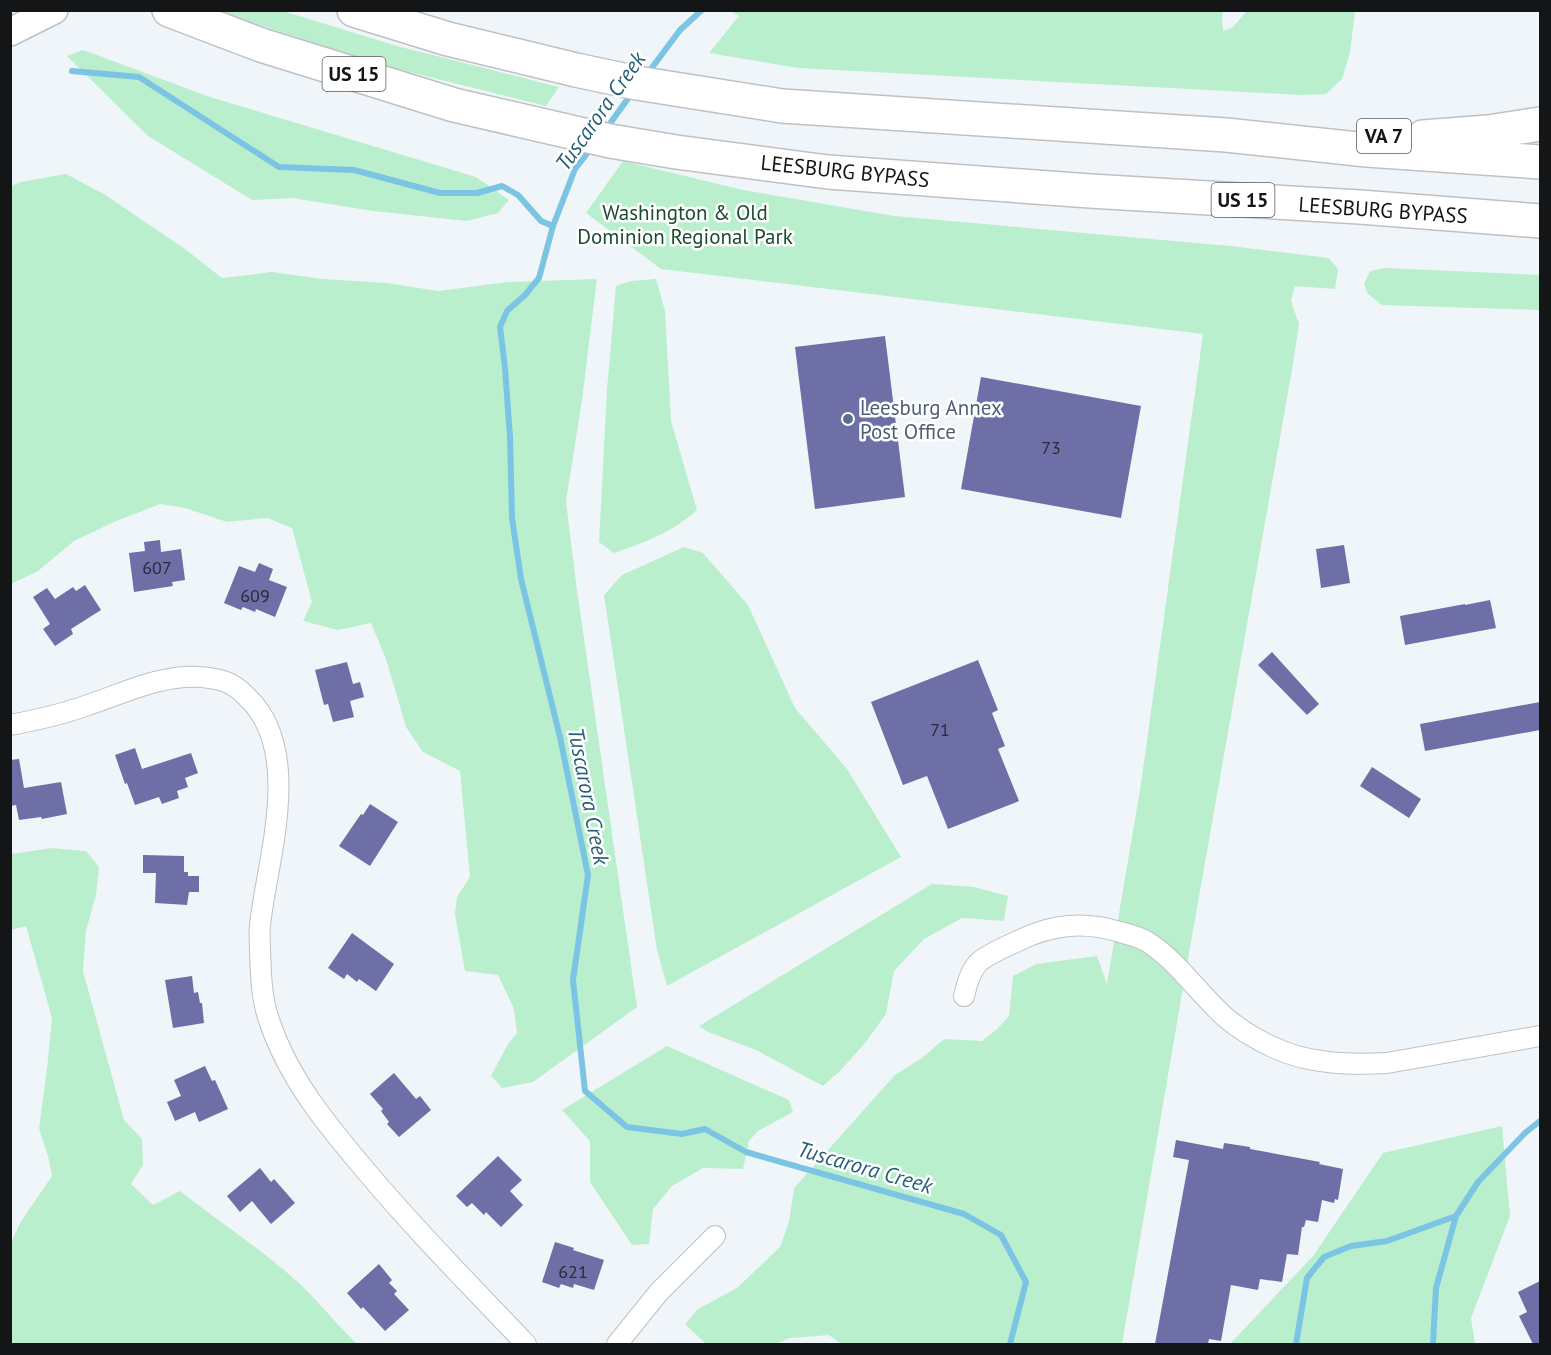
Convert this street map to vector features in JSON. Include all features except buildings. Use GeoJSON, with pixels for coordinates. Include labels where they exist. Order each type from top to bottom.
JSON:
{"type":"FeatureCollection","features":[{"type":"Feature","properties":{"kind":"highway","name":"LEESBURG BYPASS"},"geometry":{"type":"LineString","coordinates":[[169,10],[261,45],[454,105],[610,141],[676,152],[828,172],[1540,221]]}},
{"type":"Feature","properties":{"kind":"highway"},"geometry":{"type":"LineString","coordinates":[[354,10],[448,39],[576,70],[637,83],[782,106],[1226,135],[1367,150],[1540,162]]}},
{"type":"Feature","properties":{"kind":"highway","name":"VA 7"},"geometry":{"type":"LineString","coordinates":[[1226,135],[1424,137],[1488,132],[1540,124]]}},
{"type":"Feature","properties":{"kind":"main road"},"geometry":{"type":"LineString","coordinates":[[18,28],[54,10]]}},
{"type":"Feature","properties":{"kind":"street"},"geometry":{"type":"LineString","coordinates":[[10,725],[53,716],[159,680],[187,677],[209,677],[235,686],[255,705],[265,722],[277,762],[278,810],[273,853],[259,927],[261,978],[268,1018],[282,1053],[300,1087],[339,1140],[439,1254],[526,1344]]}},
{"type":"Feature","properties":{"kind":"street"},"geometry":{"type":"LineString","coordinates":[[964,996],[967,981],[979,962],[1009,945],[1036,932],[1069,925],[1093,926],[1145,940],[1173,963],[1225,1017],[1239,1028],[1276,1049],[1304,1057],[1334,1063],[1387,1063],[1540,1036]]}},
{"type":"Feature","properties":{"kind":"street"},"geometry":{"type":"LineString","coordinates":[[617,1344],[659,1292],[715,1236]]}},
{"type":"Feature","properties":{"kind":"green space"},"geometry":{"type":"Polygon","coordinates":[[[1223,10],[1223,31],[1232,28],[1247,11],[1355,11],[1350,52],[1342,79],[1326,94],[1302,95],[798,68],[709,53],[739,16],[730,11],[1223,10]]]}},
{"type":"Feature","properties":{"kind":"green space"},"geometry":{"type":"Polygon","coordinates":[[[216,11],[283,11],[397,46],[559,87],[546,106],[389,67],[216,11]]]}},
{"type":"Feature","properties":{"kind":"green space"},"geometry":{"type":"Polygon","coordinates":[[[83,50],[210,97],[476,177],[509,200],[498,213],[467,221],[373,211],[292,198],[252,200],[148,136],[67,56],[83,50]]]}},
{"type":"Feature","properties":{"kind":"green space","name":"Washington & Old Dominion Regional Park"},"geometry":{"type":"Polygon","coordinates":[[[623,161],[743,190],[894,216],[1230,246],[1329,258],[1338,269],[1335,289],[1295,286],[1291,301],[1299,324],[1293,364],[1122,1344],[841,1344],[829,1335],[790,1338],[775,1344],[706,1344],[685,1324],[698,1309],[737,1288],[780,1247],[789,1222],[794,1188],[895,1075],[922,1058],[944,1039],[982,1041],[997,1029],[1009,1016],[1013,976],[1036,964],[1097,956],[1107,984],[1141,784],[1203,334],[661,269],[586,213],[623,161]]]}},
{"type":"Feature","properties":{"kind":"green space"},"geometry":{"type":"Polygon","coordinates":[[[66,174],[104,194],[185,249],[222,278],[272,272],[322,279],[387,283],[438,291],[508,282],[597,279],[582,400],[566,501],[637,1007],[533,1082],[502,1088],[491,1076],[508,1044],[517,1033],[514,1009],[498,975],[465,971],[455,914],[457,897],[470,877],[460,771],[423,752],[406,727],[386,659],[371,623],[338,630],[303,621],[312,602],[292,528],[267,518],[227,522],[185,508],[160,504],[74,541],[38,571],[11,584],[11,186],[66,174]]]}},
{"type":"Feature","properties":{"kind":"green space"},"geometry":{"type":"Polygon","coordinates":[[[1385,268],[1540,275],[1540,310],[1382,305],[1368,294],[1364,284],[1370,271],[1385,268]]]}},
{"type":"Feature","properties":{"kind":"green space"},"geometry":{"type":"Polygon","coordinates":[[[656,279],[665,311],[671,421],[697,510],[678,525],[658,536],[614,553],[599,542],[607,389],[616,286],[631,281],[656,279]]]}},
{"type":"Feature","properties":{"kind":"green space"},"geometry":{"type":"Polygon","coordinates":[[[684,547],[703,553],[748,605],[795,708],[847,769],[901,857],[667,986],[657,950],[604,595],[622,575],[684,547]]]}},
{"type":"Feature","properties":{"kind":"green space"},"geometry":{"type":"Polygon","coordinates":[[[52,848],[86,851],[99,867],[96,895],[86,931],[83,971],[124,1120],[142,1139],[143,1165],[131,1184],[153,1205],[180,1191],[286,1272],[357,1344],[11,1344],[11,1243],[20,1223],[52,1176],[39,1128],[52,1018],[26,926],[11,930],[11,854],[52,848]]]}},
{"type":"Feature","properties":{"kind":"green space"},"geometry":{"type":"Polygon","coordinates":[[[932,884],[974,887],[1008,896],[1004,921],[962,918],[924,939],[894,971],[886,1014],[865,1043],[823,1086],[756,1050],[706,1031],[699,1026],[932,884]]]}},
{"type":"Feature","properties":{"kind":"green space"},"geometry":{"type":"Polygon","coordinates":[[[667,1046],[789,1100],[793,1112],[758,1131],[749,1141],[743,1169],[703,1168],[672,1186],[653,1209],[649,1244],[632,1245],[590,1182],[590,1141],[562,1110],[667,1046]]]}},
{"type":"Feature","properties":{"kind":"green space"},"geometry":{"type":"Polygon","coordinates":[[[1502,1126],[1510,1216],[1471,1318],[1475,1344],[1230,1344],[1313,1256],[1383,1153],[1502,1126]]]}},
{"type":"Feature","properties":{"kind":"waterway","name":"Tuscarora Creek"},"geometry":{"type":"LineString","coordinates":[[648,73],[680,30],[702,10]]}},
{"type":"Feature","properties":{"kind":"waterway"},"geometry":{"type":"LineString","coordinates":[[72,71],[139,77],[279,167],[354,170],[440,193],[477,193],[502,186],[518,195],[541,221],[553,226]]}},
{"type":"Feature","properties":{"kind":"waterway","name":"Tuscarora Creek"},"geometry":{"type":"LineString","coordinates":[[606,129],[632,93]]}},
{"type":"Feature","properties":{"kind":"waterway","name":"Tuscarora Creek"},"geometry":{"type":"LineString","coordinates":[[593,146],[575,169],[553,226],[539,278],[507,311],[500,327],[510,437],[512,518],[521,579],[560,737],[588,875],[573,980],[585,1091],[627,1127],[682,1134],[705,1129],[746,1152],[964,1214],[1001,1235],[1026,1282],[1010,1344]]}},
{"type":"Feature","properties":{"kind":"waterway"},"geometry":{"type":"LineString","coordinates":[[1433,1344],[1436,1288],[1456,1216],[1478,1182],[1525,1133],[1540,1121]]}},
{"type":"Feature","properties":{"kind":"waterway"},"geometry":{"type":"LineString","coordinates":[[1296,1344],[1307,1278],[1324,1257],[1351,1246],[1387,1241],[1456,1216]]}},
{"type":"Feature","properties":{"kind":"place","name":"Leesburg Annex Post Office"},"geometry":{"type":"Point","coordinates":[848,419]}}]}
